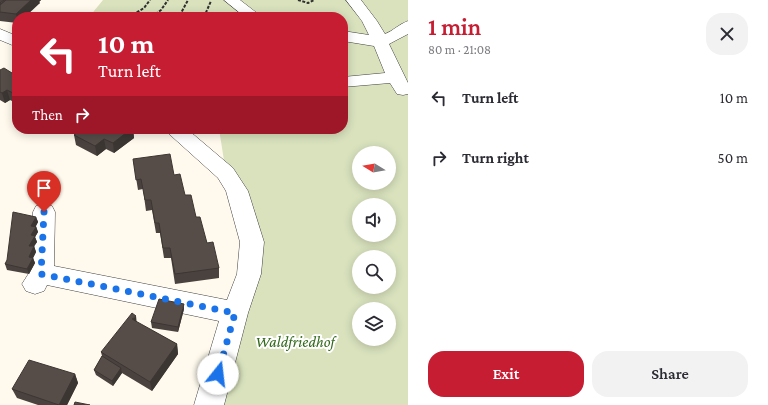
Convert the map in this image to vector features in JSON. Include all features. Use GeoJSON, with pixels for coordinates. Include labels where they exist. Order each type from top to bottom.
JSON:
{"type":"FeatureCollection","features":[{"type":"Feature","properties":{"kind":"street"},"geometry":{"type":"LineString","coordinates":[[231,0],[248,12]]}},
{"type":"Feature","properties":{"kind":"street"},"geometry":{"type":"LineString","coordinates":[[348,82],[399,84],[381,42],[365,13],[353,0]]}},
{"type":"Feature","properties":{"kind":"street"},"geometry":{"type":"LineString","coordinates":[[348,37],[381,42],[398,34],[408,26]]}},
{"type":"Feature","properties":{"kind":"street"},"geometry":{"type":"LineString","coordinates":[[0,34],[12,40]]}},
{"type":"Feature","properties":{"kind":"street"},"geometry":{"type":"LineString","coordinates":[[181,134],[226,173],[237,191],[252,242],[250,274],[235,313],[209,405]]}},
{"type":"Feature","properties":{"kind":"street"},"geometry":{"type":"LineString","coordinates":[[44,212],[38,279],[235,313]]}},
{"type":"Feature","properties":{"kind":"path"},"geometry":{"type":"LineString","coordinates":[[137,12],[144,8],[150,0]]}},
{"type":"Feature","properties":{"kind":"path"},"geometry":{"type":"LineString","coordinates":[[158,12],[168,0]]}},
{"type":"Feature","properties":{"kind":"path"},"geometry":{"type":"LineString","coordinates":[[182,12],[188,0]]}},
{"type":"Feature","properties":{"kind":"path"},"geometry":{"type":"LineString","coordinates":[[206,12],[212,0]]}},
{"type":"Feature","properties":{"kind":"path"},"geometry":{"type":"LineString","coordinates":[[298,0],[308,2],[314,0]]}},
{"type":"Feature","properties":{"kind":"green space","name":"Waldfriedhof"},"geometry":{"type":"Polygon","coordinates":[[[103,0],[408,0],[408,405],[209,405],[249,274],[226,173],[220,134],[348,134],[348,12],[93,12],[103,0]]]}},
{"type":"Feature","properties":{"kind":"building"},"geometry":{"type":"Polygon","coordinates":[[[6,0],[31,0],[18,12],[12,12],[12,14],[0,12],[0,5],[6,0]]]}},
{"type":"Feature","properties":{"kind":"building"},"geometry":{"type":"Polygon","coordinates":[[[4,68],[12,73],[12,92],[7,90],[2,93],[0,92],[0,70],[4,68]]]}},
{"type":"Feature","properties":{"kind":"building"},"geometry":{"type":"Polygon","coordinates":[[[125,134],[113,143],[104,139],[95,146],[74,135],[125,134]]]}},
{"type":"Feature","properties":{"kind":"building"},"geometry":{"type":"Polygon","coordinates":[[[170,154],[174,175],[180,174],[185,195],[191,195],[196,217],[200,217],[207,243],[213,242],[219,268],[175,274],[170,248],[163,248],[159,223],[155,223],[151,200],[145,200],[141,179],[136,180],[133,159],[170,154]]]}},
{"type":"Feature","properties":{"kind":"building"},"geometry":{"type":"Polygon","coordinates":[[[13,212],[36,217],[31,226],[36,227],[31,235],[35,236],[29,246],[34,246],[29,257],[33,258],[27,269],[5,264],[7,260],[13,212]]]}},
{"type":"Feature","properties":{"kind":"building"},"geometry":{"type":"Polygon","coordinates":[[[159,299],[184,304],[178,327],[151,322],[159,299]]]}},
{"type":"Feature","properties":{"kind":"building"},"geometry":{"type":"Polygon","coordinates":[[[132,313],[136,316],[132,319],[177,344],[150,382],[101,352],[132,313]]]}},
{"type":"Feature","properties":{"kind":"building"},"geometry":{"type":"Polygon","coordinates":[[[102,356],[121,368],[112,381],[94,370],[102,356]]]}},
{"type":"Feature","properties":{"kind":"building"},"geometry":{"type":"Polygon","coordinates":[[[29,360],[75,374],[59,405],[12,389],[29,360]]]}},
{"type":"Feature","properties":{"kind":"building"},"geometry":{"type":"Polygon","coordinates":[[[75,402],[90,405],[74,405],[75,402]]]}},
{"type":"Feature","properties":{"kind":"route"},"geometry":{"type":"LineString","coordinates":[[44,212],[41,274],[235,313],[218,374]]}}]}
